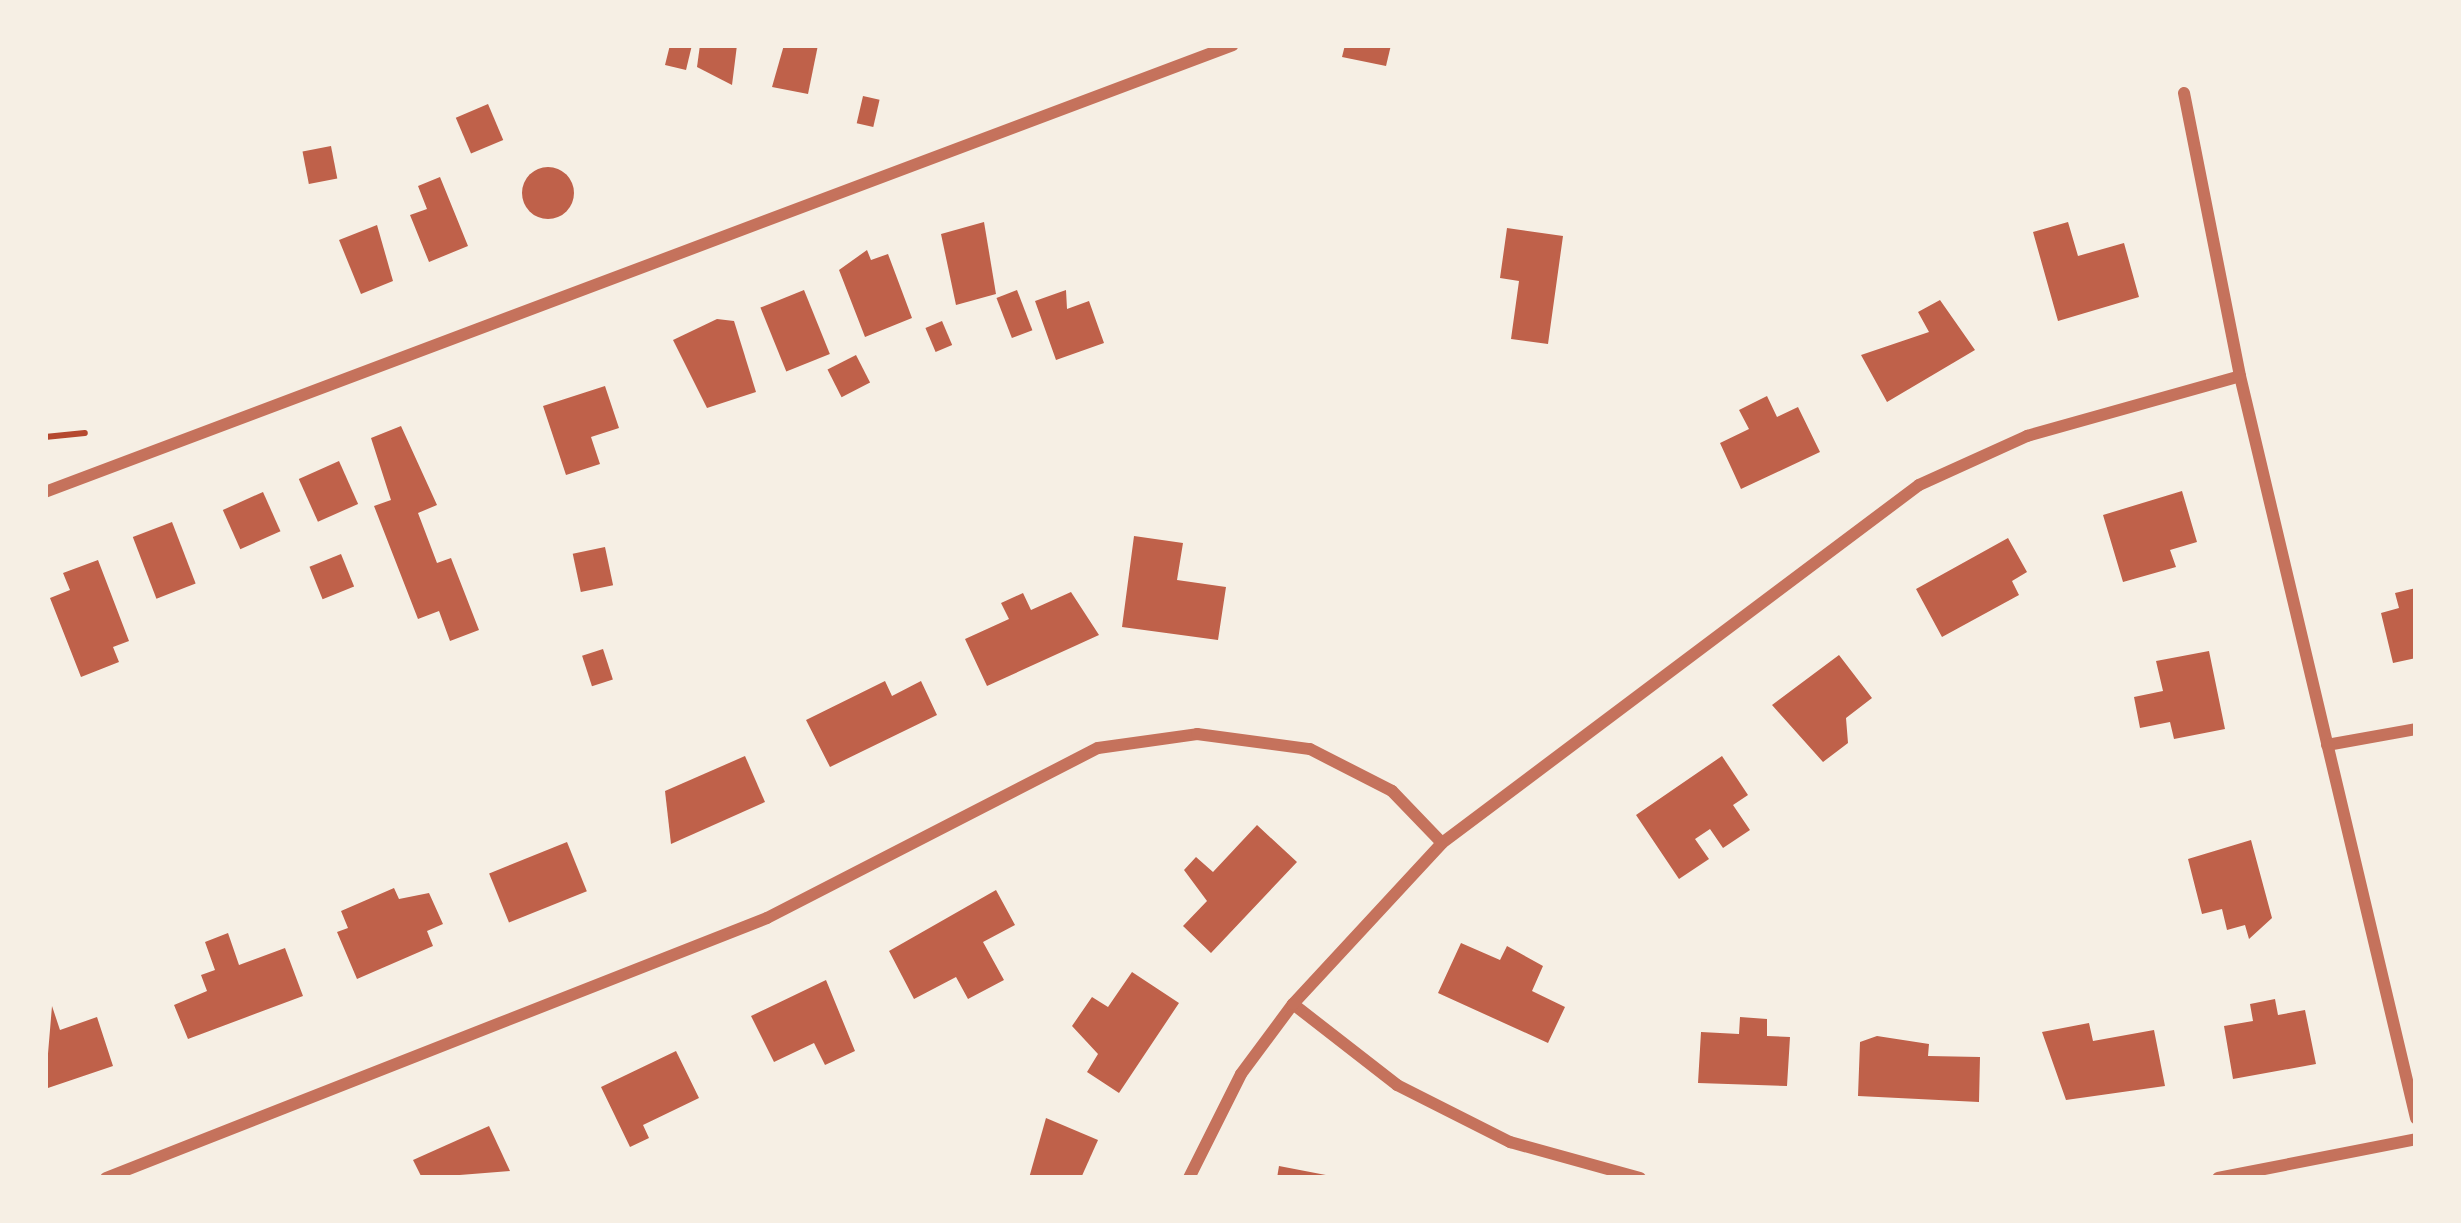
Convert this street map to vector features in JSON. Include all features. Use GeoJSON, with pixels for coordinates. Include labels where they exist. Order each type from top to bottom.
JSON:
{"type":"FeatureCollection","features":[{"type":"Feature","properties":{"kind":"street"},"geometry":{"type":"LineString","coordinates":[[45,492],[1233,45]]}},
{"type":"Feature","properties":{"kind":"street"},"geometry":{"type":"LineString","coordinates":[[2185,93],[2240,376],[2416,1118]]}},
{"type":"Feature","properties":{"kind":"street"},"geometry":{"type":"LineString","coordinates":[[1189,1178],[1241,1074],[1293,1004],[1442,843],[1919,484],[2027,436],[2240,376]]}},
{"type":"Feature","properties":{"kind":"street"},"geometry":{"type":"LineString","coordinates":[[2327,746],[2416,728]]}},
{"type":"Feature","properties":{"kind":"street"},"geometry":{"type":"LineString","coordinates":[[106,1178],[726,936],[1098,748],[1197,734],[1310,749],[1392,791],[1442,843]]}},
{"type":"Feature","properties":{"kind":"street"},"geometry":{"type":"LineString","coordinates":[[1293,1004],[1397,1085],[1510,1142],[1640,1178]]}},
{"type":"Feature","properties":{"kind":"street"},"geometry":{"type":"LineString","coordinates":[[2218,1178],[2416,1139]]}},
{"type":"Feature","properties":{"kind":"path"},"geometry":{"type":"LineString","coordinates":[[45,437],[85,433]]}},
{"type":"Feature","properties":{"kind":"building"},"geometry":{"type":"Polygon","coordinates":[[[670,45],[692,45],[686,70],[665,65],[670,45]]]}},
{"type":"Feature","properties":{"kind":"building"},"geometry":{"type":"Polygon","coordinates":[[[700,45],[737,45],[732,85],[697,67],[700,45]]]}},
{"type":"Feature","properties":{"kind":"building"},"geometry":{"type":"Polygon","coordinates":[[[784,45],[818,45],[808,94],[772,87],[784,45]]]}},
{"type":"Feature","properties":{"kind":"building"},"geometry":{"type":"Polygon","coordinates":[[[1345,45],[1391,45],[1386,66],[1342,57],[1345,45]]]}},
{"type":"Feature","properties":{"kind":"building"},"geometry":{"type":"Polygon","coordinates":[[[863,96],[880,100],[873,127],[857,123],[863,96]]]}},
{"type":"Feature","properties":{"kind":"building"},"geometry":{"type":"Polygon","coordinates":[[[488,104],[503,140],[471,154],[456,118],[488,104]]]}},
{"type":"Feature","properties":{"kind":"building"},"geometry":{"type":"Polygon","coordinates":[[[331,146],[337,178],[309,184],[303,152],[331,146]]]}},
{"type":"Feature","properties":{"kind":"building"},"geometry":{"type":"Polygon","coordinates":[[[548,167],[567,174],[574,193],[567,212],[548,219],[529,212],[522,193],[529,174],[548,167]]]}},
{"type":"Feature","properties":{"kind":"building"},"geometry":{"type":"Polygon","coordinates":[[[440,177],[468,246],[429,262],[410,215],[427,209],[418,186],[440,177]]]}},
{"type":"Feature","properties":{"kind":"building"},"geometry":{"type":"Polygon","coordinates":[[[984,222],[996,294],[956,305],[941,234],[984,222]]]}},
{"type":"Feature","properties":{"kind":"building"},"geometry":{"type":"Polygon","coordinates":[[[2068,222],[2078,256],[2124,243],[2139,297],[2058,321],[2033,232],[2068,222]]]}},
{"type":"Feature","properties":{"kind":"building"},"geometry":{"type":"Polygon","coordinates":[[[377,225],[393,281],[361,294],[339,240],[377,225]]]}},
{"type":"Feature","properties":{"kind":"building"},"geometry":{"type":"Polygon","coordinates":[[[1507,228],[1563,236],[1548,344],[1511,339],[1519,281],[1500,278],[1507,228]]]}},
{"type":"Feature","properties":{"kind":"building"},"geometry":{"type":"Polygon","coordinates":[[[867,250],[871,260],[888,254],[912,318],[865,337],[839,270],[867,250]]]}},
{"type":"Feature","properties":{"kind":"building"},"geometry":{"type":"Polygon","coordinates":[[[804,290],[830,354],[786,372],[760,308],[804,290]]]}},
{"type":"Feature","properties":{"kind":"building"},"geometry":{"type":"Polygon","coordinates":[[[1017,290],[1032,330],[1012,338],[996,298],[1017,290]]]}},
{"type":"Feature","properties":{"kind":"building"},"geometry":{"type":"Polygon","coordinates":[[[1066,290],[1067,309],[1089,301],[1104,343],[1056,360],[1035,301],[1066,290]]]}},
{"type":"Feature","properties":{"kind":"building"},"geometry":{"type":"Polygon","coordinates":[[[1940,300],[1975,350],[1887,402],[1861,355],[1929,332],[1918,312],[1940,300]]]}},
{"type":"Feature","properties":{"kind":"building"},"geometry":{"type":"Polygon","coordinates":[[[717,319],[734,321],[756,392],[707,408],[673,340],[717,319]]]}},
{"type":"Feature","properties":{"kind":"building"},"geometry":{"type":"Polygon","coordinates":[[[942,321],[952,345],[936,352],[925,328],[942,321]]]}},
{"type":"Feature","properties":{"kind":"building"},"geometry":{"type":"Polygon","coordinates":[[[856,355],[870,383],[842,397],[827,370],[856,355]]]}},
{"type":"Feature","properties":{"kind":"building"},"geometry":{"type":"Polygon","coordinates":[[[605,386],[619,428],[591,437],[600,464],[566,475],[543,406],[605,386]]]}},
{"type":"Feature","properties":{"kind":"building"},"geometry":{"type":"Polygon","coordinates":[[[1767,396],[1777,417],[1798,407],[1820,452],[1741,489],[1720,443],[1749,429],[1739,410],[1767,396]]]}},
{"type":"Feature","properties":{"kind":"building"},"geometry":{"type":"Polygon","coordinates":[[[401,426],[437,505],[418,513],[437,563],[451,558],[479,630],[450,641],[439,611],[418,619],[374,506],[391,500],[371,438],[401,426]]]}},
{"type":"Feature","properties":{"kind":"building"},"geometry":{"type":"Polygon","coordinates":[[[339,461],[358,504],[318,522],[299,479],[339,461]]]}},
{"type":"Feature","properties":{"kind":"building"},"geometry":{"type":"Polygon","coordinates":[[[2182,491],[2197,542],[2170,550],[2176,567],[2123,582],[2103,515],[2182,491]]]}},
{"type":"Feature","properties":{"kind":"building"},"geometry":{"type":"Polygon","coordinates":[[[263,492],[280,531],[240,549],[223,510],[263,492]]]}},
{"type":"Feature","properties":{"kind":"building"},"geometry":{"type":"Polygon","coordinates":[[[172,522],[196,584],[156,599],[133,537],[172,522]]]}},
{"type":"Feature","properties":{"kind":"building"},"geometry":{"type":"Polygon","coordinates":[[[1134,536],[1183,543],[1177,580],[1226,587],[1218,640],[1122,627],[1134,536]]]}},
{"type":"Feature","properties":{"kind":"building"},"geometry":{"type":"Polygon","coordinates":[[[2008,538],[2027,572],[2012,581],[2019,595],[1942,637],[1916,589],[2008,538]]]}},
{"type":"Feature","properties":{"kind":"building"},"geometry":{"type":"Polygon","coordinates":[[[605,547],[613,585],[581,592],[573,554],[605,547]]]}},
{"type":"Feature","properties":{"kind":"building"},"geometry":{"type":"Polygon","coordinates":[[[341,554],[354,586],[323,599],[309,567],[341,554]]]}},
{"type":"Feature","properties":{"kind":"building"},"geometry":{"type":"Polygon","coordinates":[[[98,560],[129,641],[113,647],[119,662],[81,677],[50,598],[70,590],[63,573],[98,560]]]}},
{"type":"Feature","properties":{"kind":"building"},"geometry":{"type":"Polygon","coordinates":[[[2416,588],[2416,658],[2393,663],[2381,613],[2399,608],[2395,593],[2416,588]]]}},
{"type":"Feature","properties":{"kind":"building"},"geometry":{"type":"Polygon","coordinates":[[[1071,592],[1099,635],[987,686],[965,639],[1009,619],[1001,603],[1023,593],[1031,610],[1071,592]]]}},
{"type":"Feature","properties":{"kind":"building"},"geometry":{"type":"Polygon","coordinates":[[[603,649],[613,679],[592,686],[582,656],[603,649]]]}},
{"type":"Feature","properties":{"kind":"building"},"geometry":{"type":"Polygon","coordinates":[[[2209,651],[2225,729],[2174,739],[2170,722],[2140,728],[2134,697],[2163,691],[2156,661],[2209,651]]]}},
{"type":"Feature","properties":{"kind":"building"},"geometry":{"type":"Polygon","coordinates":[[[1839,655],[1872,698],[1846,718],[1848,743],[1823,762],[1772,705],[1839,655]]]}},
{"type":"Feature","properties":{"kind":"building"},"geometry":{"type":"Polygon","coordinates":[[[885,681],[892,696],[921,681],[937,715],[830,767],[806,720],[885,681]]]}},
{"type":"Feature","properties":{"kind":"building"},"geometry":{"type":"Polygon","coordinates":[[[745,756],[765,802],[671,844],[665,791],[745,756]]]}},
{"type":"Feature","properties":{"kind":"building"},"geometry":{"type":"Polygon","coordinates":[[[1722,756],[1748,795],[1733,805],[1750,830],[1723,848],[1710,829],[1695,839],[1709,859],[1679,879],[1636,815],[1722,756]]]}},
{"type":"Feature","properties":{"kind":"building"},"geometry":{"type":"Polygon","coordinates":[[[1257,825],[1297,862],[1211,953],[1183,926],[1207,901],[1184,870],[1196,857],[1213,872],[1257,825]]]}},
{"type":"Feature","properties":{"kind":"building"},"geometry":{"type":"Polygon","coordinates":[[[2251,840],[2272,918],[2249,939],[2245,925],[2227,930],[2222,909],[2202,914],[2188,859],[2251,840]]]}},
{"type":"Feature","properties":{"kind":"building"},"geometry":{"type":"Polygon","coordinates":[[[567,842],[587,891],[509,923],[489,873],[567,842]]]}},
{"type":"Feature","properties":{"kind":"building"},"geometry":{"type":"Polygon","coordinates":[[[394,888],[399,899],[429,893],[443,924],[427,931],[433,946],[357,979],[337,932],[348,928],[341,911],[394,888]]]}},
{"type":"Feature","properties":{"kind":"building"},"geometry":{"type":"Polygon","coordinates":[[[996,890],[1015,925],[983,942],[1004,980],[968,999],[956,977],[914,999],[889,951],[996,890]]]}},
{"type":"Feature","properties":{"kind":"building"},"geometry":{"type":"Polygon","coordinates":[[[228,933],[239,965],[285,948],[303,996],[188,1039],[174,1005],[207,991],[201,975],[215,970],[205,942],[228,933]]]}},
{"type":"Feature","properties":{"kind":"building"},"geometry":{"type":"Polygon","coordinates":[[[1461,943],[1500,960],[1507,946],[1543,966],[1532,991],[1565,1007],[1548,1043],[1438,993],[1461,943]]]}},
{"type":"Feature","properties":{"kind":"building"},"geometry":{"type":"Polygon","coordinates":[[[1132,972],[1179,1003],[1119,1093],[1087,1072],[1098,1054],[1072,1026],[1092,997],[1108,1007],[1132,972]]]}},
{"type":"Feature","properties":{"kind":"building"},"geometry":{"type":"Polygon","coordinates":[[[826,980],[855,1051],[825,1065],[814,1043],[774,1062],[751,1016],[826,980]]]}},
{"type":"Feature","properties":{"kind":"building"},"geometry":{"type":"Polygon","coordinates":[[[2275,999],[2278,1015],[2305,1010],[2316,1064],[2233,1079],[2224,1026],[2253,1021],[2250,1004],[2275,999]]]}},
{"type":"Feature","properties":{"kind":"building"},"geometry":{"type":"Polygon","coordinates":[[[52,1006],[60,1030],[97,1017],[113,1066],[45,1089],[52,1006]]]}},
{"type":"Feature","properties":{"kind":"building"},"geometry":{"type":"Polygon","coordinates":[[[1740,1017],[1767,1019],[1767,1036],[1790,1037],[1787,1086],[1698,1083],[1701,1032],[1739,1034],[1740,1017]]]}},
{"type":"Feature","properties":{"kind":"building"},"geometry":{"type":"Polygon","coordinates":[[[2089,1023],[2093,1041],[2154,1030],[2165,1086],[2066,1100],[2042,1032],[2089,1023]]]}},
{"type":"Feature","properties":{"kind":"building"},"geometry":{"type":"Polygon","coordinates":[[[1877,1036],[1929,1044],[1928,1056],[1980,1057],[1979,1102],[1858,1096],[1860,1042],[1877,1036]]]}},
{"type":"Feature","properties":{"kind":"building"},"geometry":{"type":"Polygon","coordinates":[[[676,1051],[699,1098],[643,1125],[649,1138],[630,1147],[601,1087],[676,1051]]]}},
{"type":"Feature","properties":{"kind":"building"},"geometry":{"type":"Polygon","coordinates":[[[1046,1118],[1098,1140],[1081,1178],[1029,1178],[1046,1118]]]}},
{"type":"Feature","properties":{"kind":"building"},"geometry":{"type":"Polygon","coordinates":[[[489,1126],[510,1171],[422,1178],[413,1160],[489,1126]]]}},
{"type":"Feature","properties":{"kind":"building"},"geometry":{"type":"Polygon","coordinates":[[[1279,1166],[1331,1176],[1277,1178],[1279,1166]]]}}]}
